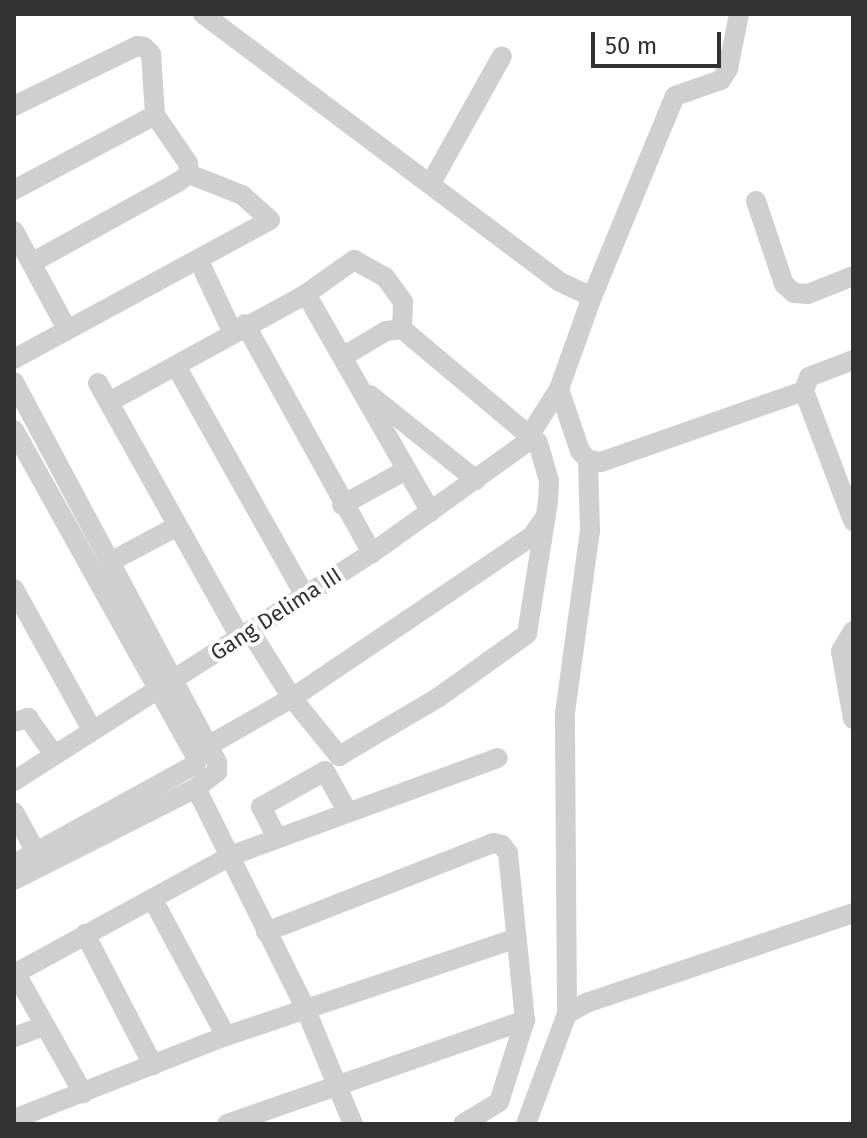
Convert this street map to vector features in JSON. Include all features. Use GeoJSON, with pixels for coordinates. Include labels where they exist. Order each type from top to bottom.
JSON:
{"type":"FeatureCollection","features":[{"type":"Feature","properties":{"kind":"street"},"geometry":{"type":"LineString","coordinates":[[203,14],[560,282],[592,297]]}},
{"type":"Feature","properties":{"kind":"street","name":"Gang Delima III"},"geometry":{"type":"LineString","coordinates":[[14,781],[53,753],[166,686],[372,553],[476,480],[530,435],[559,389],[592,297],[675,96],[721,80],[728,69],[739,14]]}},
{"type":"Feature","properties":{"kind":"street"},"geometry":{"type":"LineString","coordinates":[[14,106],[137,46],[151,54],[155,115],[182,152],[189,174]]}},
{"type":"Feature","properties":{"kind":"street"},"geometry":{"type":"LineString","coordinates":[[431,183],[502,56]]}},
{"type":"Feature","properties":{"kind":"street"},"geometry":{"type":"LineString","coordinates":[[14,190],[155,115]]}},
{"type":"Feature","properties":{"kind":"street"},"geometry":{"type":"LineString","coordinates":[[14,359],[270,220],[242,195],[189,174]]}},
{"type":"Feature","properties":{"kind":"street"},"geometry":{"type":"LineString","coordinates":[[33,262],[189,174]]}},
{"type":"Feature","properties":{"kind":"street"},"geometry":{"type":"LineString","coordinates":[[756,201],[784,284],[794,293],[808,294],[853,276]]}},
{"type":"Feature","properties":{"kind":"street"},"geometry":{"type":"LineString","coordinates":[[14,231],[67,329]]}},
{"type":"Feature","properties":{"kind":"street"},"geometry":{"type":"LineString","coordinates":[[109,402],[238,328],[306,294],[348,263],[362,260],[385,277],[403,302],[402,329]]}},
{"type":"Feature","properties":{"kind":"street"},"geometry":{"type":"LineString","coordinates":[[199,261],[372,553]]}},
{"type":"Feature","properties":{"kind":"street"},"geometry":{"type":"LineString","coordinates":[[306,294],[344,356],[404,471],[431,512]]}},
{"type":"Feature","properties":{"kind":"street"},"geometry":{"type":"LineString","coordinates":[[98,383],[174,528],[245,634],[339,756],[439,697],[527,634],[546,516],[544,454],[530,435],[402,329],[386,331],[344,356]]}},
{"type":"Feature","properties":{"kind":"street"},"geometry":{"type":"LineString","coordinates":[[853,360],[809,377],[804,391],[853,521]]}},
{"type":"Feature","properties":{"kind":"street"},"geometry":{"type":"LineString","coordinates":[[176,366],[305,596]]}},
{"type":"Feature","properties":{"kind":"street"},"geometry":{"type":"LineString","coordinates":[[14,382],[110,562],[166,686],[196,764],[14,864]]}},
{"type":"Feature","properties":{"kind":"street"},"geometry":{"type":"LineString","coordinates":[[362,389],[476,480]]}},
{"type":"Feature","properties":{"kind":"street"},"geometry":{"type":"LineString","coordinates":[[526,1124],[567,1014],[565,713],[590,531],[588,460],[568,422],[559,389]]}},
{"type":"Feature","properties":{"kind":"street"},"geometry":{"type":"LineString","coordinates":[[588,460],[601,462],[804,391]]}},
{"type":"Feature","properties":{"kind":"street"},"geometry":{"type":"LineString","coordinates":[[14,430],[20,456],[166,686],[211,744],[217,772],[196,788],[14,880]]}},
{"type":"Feature","properties":{"kind":"street"},"geometry":{"type":"LineString","coordinates":[[342,505],[404,471]]}},
{"type":"Feature","properties":{"kind":"street"},"geometry":{"type":"LineString","coordinates":[[211,744],[292,698],[532,536],[546,516]]}},
{"type":"Feature","properties":{"kind":"street"},"geometry":{"type":"LineString","coordinates":[[110,562],[174,528]]}},
{"type":"Feature","properties":{"kind":"street"},"geometry":{"type":"LineString","coordinates":[[14,589],[23,626],[92,730]]}},
{"type":"Feature","properties":{"kind":"street"},"geometry":{"type":"LineString","coordinates":[[853,631],[841,651],[853,719]]}},
{"type":"Feature","properties":{"kind":"street"},"geometry":{"type":"LineString","coordinates":[[14,722],[28,718],[53,753]]}},
{"type":"Feature","properties":{"kind":"street"},"geometry":{"type":"LineString","coordinates":[[83,1093],[15,974],[230,856],[498,758]]}},
{"type":"Feature","properties":{"kind":"street"},"geometry":{"type":"LineString","coordinates":[[277,838],[261,807],[325,771],[347,811]]}},
{"type":"Feature","properties":{"kind":"street"},"geometry":{"type":"LineString","coordinates":[[196,788],[306,1010],[353,1124]]}},
{"type":"Feature","properties":{"kind":"street"},"geometry":{"type":"LineString","coordinates":[[14,812],[36,852]]}},
{"type":"Feature","properties":{"kind":"street"},"geometry":{"type":"LineString","coordinates":[[266,932],[493,843],[508,853],[525,1020],[499,1102],[463,1124]]}},
{"type":"Feature","properties":{"kind":"street"},"geometry":{"type":"LineString","coordinates":[[153,900],[226,1036]]}},
{"type":"Feature","properties":{"kind":"street"},"geometry":{"type":"LineString","coordinates":[[567,1014],[586,1003],[853,913]]}},
{"type":"Feature","properties":{"kind":"street"},"geometry":{"type":"LineString","coordinates":[[85,934],[153,1065]]}},
{"type":"Feature","properties":{"kind":"street"},"geometry":{"type":"LineString","coordinates":[[14,1119],[226,1036],[515,939]]}},
{"type":"Feature","properties":{"kind":"street"},"geometry":{"type":"LineString","coordinates":[[227,1124],[337,1082],[525,1020]]}},
{"type":"Feature","properties":{"kind":"street"},"geometry":{"type":"LineString","coordinates":[[14,1037],[45,1026]]}}]}
